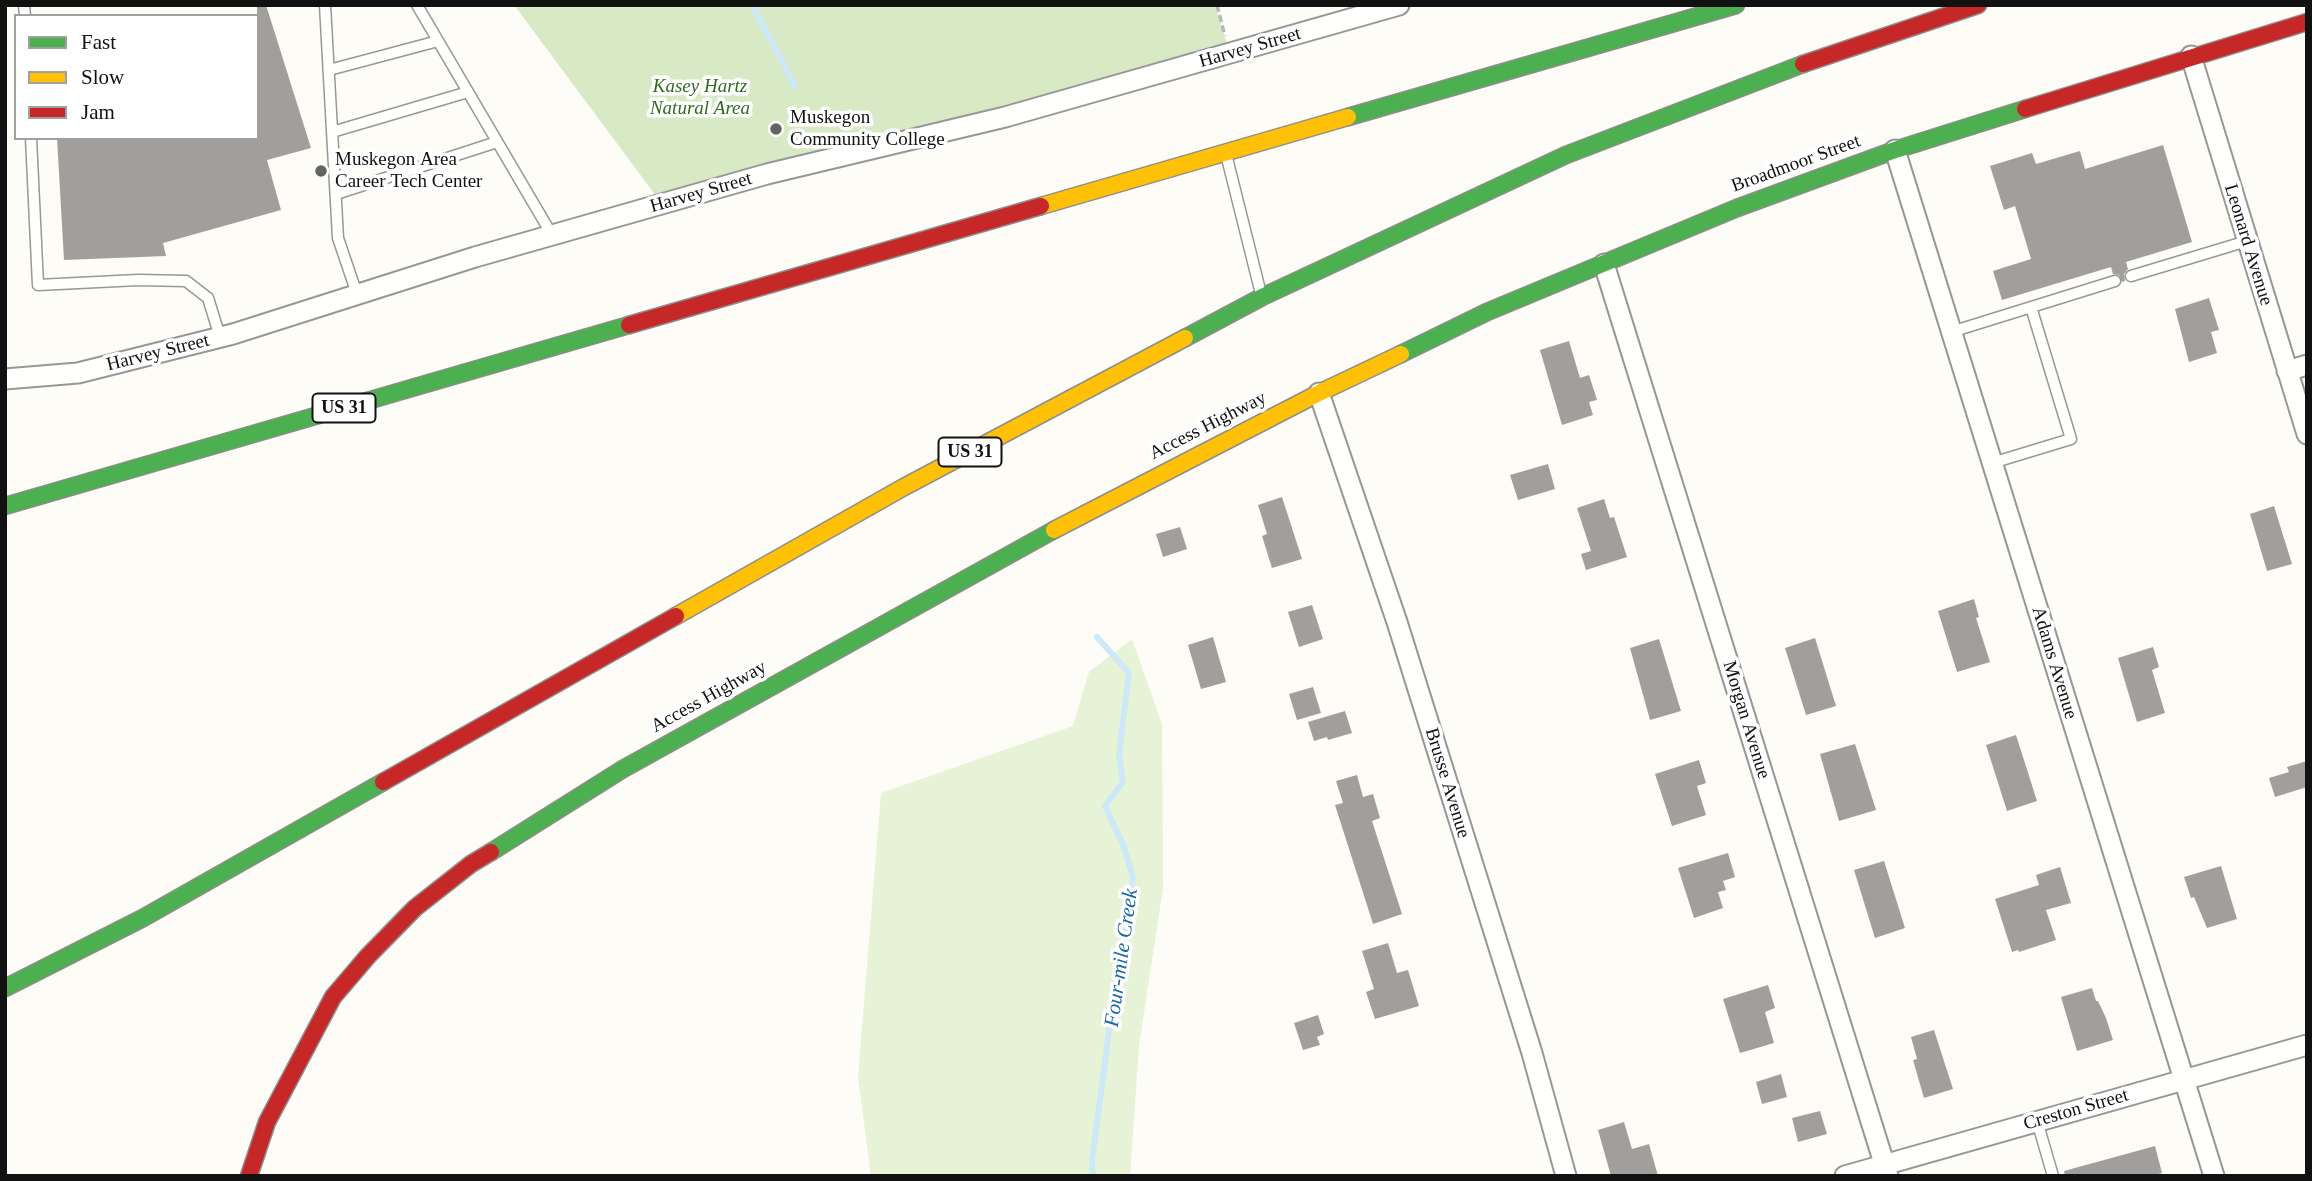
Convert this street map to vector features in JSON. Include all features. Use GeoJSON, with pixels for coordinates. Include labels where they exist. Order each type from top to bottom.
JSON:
{"type":"FeatureCollection","features":[{"type":"Feature","properties":{"kind":"main road","name":"US 31"},"geometry":{"type":"LineString","coordinates":[[5,506],[1736,5]]}},
{"type":"Feature","properties":{"kind":"main road","name":"US 31"},"geometry":{"type":"LineString","coordinates":[[5,988],[143,918],[904,486],[1262,297],[1566,155],[1791,68],[1978,5]]}},
{"type":"Feature","properties":{"kind":"main road","name":"Broadmoor Street"},"geometry":{"type":"LineString","coordinates":[[1318,393],[1487,312],[1737,208],[1895,150],[2307,22]]}},
{"type":"Feature","properties":{"kind":"main road","name":"Access Highway"},"geometry":{"type":"LineString","coordinates":[[249,1176],[267,1122],[333,997],[415,908],[471,864],[623,769],[1000,558],[1318,393]]}},
{"type":"Feature","properties":{"kind":"main road"},"geometry":{"type":"LineString","coordinates":[[5,1006],[143,918]]}},
{"type":"Feature","properties":{"kind":"street","name":"Harvey Street"},"geometry":{"type":"LineString","coordinates":[[5,379],[78,373],[220,337],[552,235],[767,174],[1005,117],[1399,5]]}},
{"type":"Feature","properties":{"kind":"street","name":"Leonard Avenue"},"geometry":{"type":"LineString","coordinates":[[2191,56],[2307,434]]}},
{"type":"Feature","properties":{"kind":"street","name":"Adams Avenue"},"geometry":{"type":"LineString","coordinates":[[1895,150],[2214,1176]]}},
{"type":"Feature","properties":{"kind":"street","name":"Morgan Avenue"},"geometry":{"type":"LineString","coordinates":[[1604,264],[1887,1170]]}},
{"type":"Feature","properties":{"kind":"street"},"geometry":{"type":"LineString","coordinates":[[2287,371],[2307,365]]}},
{"type":"Feature","properties":{"kind":"street","name":"Brusse Avenue"},"geometry":{"type":"LineString","coordinates":[[1318,393],[1401,635],[1532,1053],[1566,1176]]}},
{"type":"Feature","properties":{"kind":"street","name":"Creston Street"},"geometry":{"type":"LineString","coordinates":[[1845,1176],[1887,1170],[2037,1121],[2307,1045]]}},
{"type":"Feature","properties":{"kind":"lane"},"geometry":{"type":"LineString","coordinates":[[325,5],[338,238],[357,294]]}},
{"type":"Feature","properties":{"kind":"lane"},"geometry":{"type":"LineString","coordinates":[[417,5],[552,235]]}},
{"type":"Feature","properties":{"kind":"lane"},"geometry":{"type":"LineString","coordinates":[[329,70],[438,41]]}},
{"type":"Feature","properties":{"kind":"lane"},"geometry":{"type":"LineString","coordinates":[[332,132],[468,92]]}},
{"type":"Feature","properties":{"kind":"lane"},"geometry":{"type":"LineString","coordinates":[[31,140],[38,285],[138,280],[186,281],[208,298],[220,337]]}},
{"type":"Feature","properties":{"kind":"lane"},"geometry":{"type":"LineString","coordinates":[[336,194],[498,142]]}},
{"type":"Feature","properties":{"kind":"lane"},"geometry":{"type":"LineString","coordinates":[[1226,153],[1262,297]]}},
{"type":"Feature","properties":{"kind":"lane"},"geometry":{"type":"LineString","coordinates":[[2130,276],[2247,241]]}},
{"type":"Feature","properties":{"kind":"lane"},"geometry":{"type":"LineString","coordinates":[[1951,332],[2116,281]]}},
{"type":"Feature","properties":{"kind":"lane"},"geometry":{"type":"LineString","coordinates":[[1992,463],[2071,439],[2031,307]]}},
{"type":"Feature","properties":{"kind":"lane"},"geometry":{"type":"LineString","coordinates":[[2037,1121],[2053,1176]]}},
{"type":"Feature","properties":{"kind":"path"},"geometry":{"type":"LineString","coordinates":[[1217,5],[1230,54]]}},
{"type":"Feature","properties":{"kind":"green space","name":"Kasey Hartz Natural Area"},"geometry":{"type":"Polygon","coordinates":[[[514,5],[1215,5],[1230,54],[662,204],[514,5]]]}},
{"type":"Feature","properties":{"kind":"green space"},"geometry":{"type":"Polygon","coordinates":[[[1132,639],[1162,724],[1163,888],[1139,1046],[1130,1176],[871,1176],[858,1077],[881,793],[1073,726],[1089,672],[1132,639]]]}},
{"type":"Feature","properties":{"kind":"building","name":"Muskegon Area Career Tech Center"},"geometry":{"type":"Polygon","coordinates":[[[257,5],[266,5],[311,148],[267,160],[281,210],[163,243],[166,256],[64,260],[57,140],[259,140],[257,5]]]}},
{"type":"Feature","properties":{"kind":"building"},"geometry":{"type":"Polygon","coordinates":[[[2163,145],[2192,242],[2126,262],[2128,269],[2124,274],[2125,281],[2122,282],[2119,275],[2113,274],[2111,267],[2002,300],[1993,271],[2031,259],[2015,206],[2004,210],[1990,166],[2032,153],[2036,164],[2080,151],[2085,169],[2163,145]]]}},
{"type":"Feature","properties":{"kind":"building"},"geometry":{"type":"Polygon","coordinates":[[[2209,298],[2219,330],[2211,332],[2217,353],[2189,362],[2175,309],[2209,298]]]}},
{"type":"Feature","properties":{"kind":"building"},"geometry":{"type":"Polygon","coordinates":[[[1569,341],[1580,378],[1589,375],[1597,400],[1589,402],[1593,415],[1562,425],[1540,350],[1569,341]]]}},
{"type":"Feature","properties":{"kind":"building"},"geometry":{"type":"Polygon","coordinates":[[[1548,464],[1555,489],[1518,500],[1510,475],[1548,464]]]}},
{"type":"Feature","properties":{"kind":"building"},"geometry":{"type":"Polygon","coordinates":[[[1282,497],[1302,559],[1272,568],[1262,536],[1267,534],[1258,505],[1282,497]]]}},
{"type":"Feature","properties":{"kind":"building"},"geometry":{"type":"Polygon","coordinates":[[[1604,499],[1610,518],[1614,517],[1627,557],[1586,570],[1581,554],[1591,551],[1577,508],[1604,499]]]}},
{"type":"Feature","properties":{"kind":"building"},"geometry":{"type":"Polygon","coordinates":[[[2274,506],[2292,564],[2267,571],[2250,514],[2274,506]]]}},
{"type":"Feature","properties":{"kind":"building"},"geometry":{"type":"Polygon","coordinates":[[[1180,527],[1187,549],[1163,557],[1156,534],[1180,527]]]}},
{"type":"Feature","properties":{"kind":"building"},"geometry":{"type":"Polygon","coordinates":[[[1974,599],[1979,617],[1976,618],[1990,662],[1957,672],[1938,611],[1974,599]]]}},
{"type":"Feature","properties":{"kind":"building"},"geometry":{"type":"Polygon","coordinates":[[[1312,605],[1323,639],[1299,647],[1288,612],[1312,605]]]}},
{"type":"Feature","properties":{"kind":"building"},"geometry":{"type":"Polygon","coordinates":[[[1213,637],[1226,682],[1201,689],[1188,645],[1213,637]]]}},
{"type":"Feature","properties":{"kind":"building"},"geometry":{"type":"Polygon","coordinates":[[[1815,638],[1836,706],[1806,715],[1785,648],[1815,638]]]}},
{"type":"Feature","properties":{"kind":"building"},"geometry":{"type":"Polygon","coordinates":[[[1659,639],[1681,711],[1650,720],[1630,648],[1659,639]]]}},
{"type":"Feature","properties":{"kind":"building"},"geometry":{"type":"Polygon","coordinates":[[[2153,647],[2159,667],[2152,670],[2165,713],[2137,722],[2118,658],[2153,647]]]}},
{"type":"Feature","properties":{"kind":"building"},"geometry":{"type":"Polygon","coordinates":[[[1313,687],[1321,713],[1297,720],[1289,694],[1313,687]]]}},
{"type":"Feature","properties":{"kind":"building"},"geometry":{"type":"Polygon","coordinates":[[[1345,711],[1352,733],[1314,741],[1308,722],[1345,711]]]}},
{"type":"Feature","properties":{"kind":"building"},"geometry":{"type":"Polygon","coordinates":[[[2016,735],[2037,801],[2007,811],[1986,745],[2016,735]]]}},
{"type":"Feature","properties":{"kind":"building"},"geometry":{"type":"Polygon","coordinates":[[[1855,744],[1876,810],[1839,821],[1820,754],[1855,744]]]}},
{"type":"Feature","properties":{"kind":"building"},"geometry":{"type":"Polygon","coordinates":[[[1699,760],[1706,783],[1697,786],[1706,815],[1672,826],[1655,774],[1699,760]]]}},
{"type":"Feature","properties":{"kind":"building"},"geometry":{"type":"Polygon","coordinates":[[[2307,761],[2307,787],[2275,797],[2269,778],[2289,772],[2287,767],[2307,761]]]}},
{"type":"Feature","properties":{"kind":"building"},"geometry":{"type":"Polygon","coordinates":[[[1357,775],[1363,797],[1373,794],[1380,818],[1372,821],[1402,914],[1373,924],[1335,805],[1343,803],[1336,781],[1357,775]]]}},
{"type":"Feature","properties":{"kind":"building"},"geometry":{"type":"Polygon","coordinates":[[[1728,853],[1735,877],[1723,881],[1726,890],[1718,892],[1723,908],[1694,918],[1678,868],[1728,853]]]}},
{"type":"Feature","properties":{"kind":"building"},"geometry":{"type":"Polygon","coordinates":[[[1884,861],[1905,928],[1875,938],[1854,870],[1884,861]]]}},
{"type":"Feature","properties":{"kind":"building"},"geometry":{"type":"Polygon","coordinates":[[[2221,866],[2237,919],[2207,928],[2194,897],[2191,898],[2184,877],[2221,866]]]}},
{"type":"Feature","properties":{"kind":"building"},"geometry":{"type":"Polygon","coordinates":[[[2060,867],[2071,903],[2046,910],[2056,940],[2012,952],[1995,899],[2039,885],[2036,875],[2060,867]]]}},
{"type":"Feature","properties":{"kind":"building"},"geometry":{"type":"Polygon","coordinates":[[[1388,943],[1397,973],[1408,970],[1419,1006],[1375,1019],[1366,992],[1374,989],[1362,951],[1388,943]]]}},
{"type":"Feature","properties":{"kind":"building"},"geometry":{"type":"Polygon","coordinates":[[[1768,985],[1775,1008],[1765,1012],[1774,1043],[1740,1053],[1723,999],[1768,985]]]}},
{"type":"Feature","properties":{"kind":"building"},"geometry":{"type":"Polygon","coordinates":[[[2092,988],[2113,1040],[2077,1051],[2061,997],[2092,988]]]}},
{"type":"Feature","properties":{"kind":"building"},"geometry":{"type":"Polygon","coordinates":[[[1318,1015],[1324,1034],[1317,1037],[1320,1045],[1303,1050],[1294,1023],[1318,1015]]]}},
{"type":"Feature","properties":{"kind":"building"},"geometry":{"type":"Polygon","coordinates":[[[1934,1030],[1953,1089],[1924,1098],[1913,1060],[1917,1059],[1911,1037],[1934,1030]]]}},
{"type":"Feature","properties":{"kind":"building"},"geometry":{"type":"Polygon","coordinates":[[[1781,1074],[1787,1097],[1762,1104],[1756,1082],[1781,1074]]]}},
{"type":"Feature","properties":{"kind":"building"},"geometry":{"type":"Polygon","coordinates":[[[1820,1111],[1827,1134],[1798,1142],[1792,1118],[1820,1111]]]}},
{"type":"Feature","properties":{"kind":"building"},"geometry":{"type":"Polygon","coordinates":[[[1624,1122],[1632,1149],[1649,1144],[1658,1176],[1611,1176],[1598,1130],[1624,1122]]]}},
{"type":"Feature","properties":{"kind":"building"},"geometry":{"type":"Polygon","coordinates":[[[2155,1146],[2162,1173],[2151,1176],[2065,1176],[2064,1171],[2155,1146]]]}},
{"type":"Feature","properties":{"kind":"waterway","name":"Four-mile Creek"},"geometry":{"type":"LineString","coordinates":[[752,5],[795,86]]}},
{"type":"Feature","properties":{"kind":"waterway","name":"Four-mile Creek"},"geometry":{"type":"LineString","coordinates":[[1093,1176],[1092,1161],[1115,986],[1133,878],[1124,847],[1105,806],[1123,782],[1119,755],[1129,673],[1097,637]]}},
{"type":"Feature","properties":{"kind":"traffic: fast"},"geometry":{"type":"LineString","coordinates":[[1348,117],[1736,5]]}},
{"type":"Feature","properties":{"kind":"traffic: fast"},"geometry":{"type":"LineString","coordinates":[[1185,338],[1262,297],[1566,155],[1803,64]]}},
{"type":"Feature","properties":{"kind":"traffic: fast"},"geometry":{"type":"LineString","coordinates":[[1401,354],[1487,312],[1737,208],[1895,150],[2025,109]]}},
{"type":"Feature","properties":{"kind":"traffic: fast"},"geometry":{"type":"LineString","coordinates":[[5,506],[629,325]]}},
{"type":"Feature","properties":{"kind":"traffic: fast"},"geometry":{"type":"LineString","coordinates":[[491,852],[623,769],[1054,530]]}},
{"type":"Feature","properties":{"kind":"traffic: fast"},"geometry":{"type":"LineString","coordinates":[[5,988],[143,918],[383,782]]}},
{"type":"Feature","properties":{"kind":"traffic: slow"},"geometry":{"type":"LineString","coordinates":[[1041,206],[1348,117]]}},
{"type":"Feature","properties":{"kind":"traffic: slow"},"geometry":{"type":"LineString","coordinates":[[676,616],[904,487],[1185,338]]}},
{"type":"Feature","properties":{"kind":"traffic: slow"},"geometry":{"type":"LineString","coordinates":[[1054,530],[1319,393],[1401,354]]}},
{"type":"Feature","properties":{"kind":"traffic: jam"},"geometry":{"type":"LineString","coordinates":[[1803,64],[1978,5]]}},
{"type":"Feature","properties":{"kind":"traffic: jam"},"geometry":{"type":"LineString","coordinates":[[2025,109],[2307,22]]}},
{"type":"Feature","properties":{"kind":"traffic: jam"},"geometry":{"type":"LineString","coordinates":[[629,325],[1041,206]]}},
{"type":"Feature","properties":{"kind":"traffic: jam"},"geometry":{"type":"LineString","coordinates":[[383,782],[676,616]]}},
{"type":"Feature","properties":{"kind":"traffic: jam"},"geometry":{"type":"LineString","coordinates":[[249,1176],[267,1122],[333,997],[415,908],[471,864],[491,852]]}},
{"type":"Feature","properties":{"kind":"place","name":"Muskegon Community College"},"geometry":{"type":"Point","coordinates":[776,129]}},
{"type":"Feature","properties":{"kind":"place","name":"Muskegon Area Career Tech Center"},"geometry":{"type":"Point","coordinates":[321,171]}}]}
